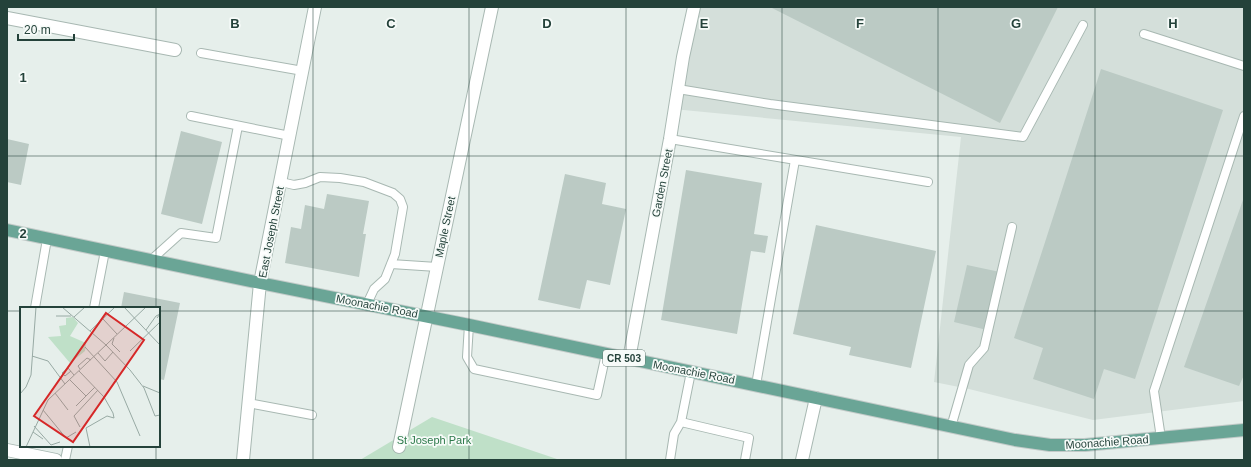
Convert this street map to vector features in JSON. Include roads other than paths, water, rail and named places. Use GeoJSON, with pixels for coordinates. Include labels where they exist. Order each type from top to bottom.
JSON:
{"type":"FeatureCollection","features":[{"type":"Feature","properties":{"kind":"main road","name":"Moonachie Road"},"geometry":{"type":"LineString","coordinates":[[7,230],[426,316],[1015,440],[1050,445],[1085,445],[1244,430]]}},
{"type":"Feature","properties":{"kind":"street","name":"East Joseph Street"},"geometry":{"type":"LineString","coordinates":[[243,460],[260,283],[316,7]]}},
{"type":"Feature","properties":{"kind":"street","name":"Maple Street"},"geometry":{"type":"LineString","coordinates":[[399,447],[492,7]]}},
{"type":"Feature","properties":{"kind":"street","name":"Garden Street"},"geometry":{"type":"LineString","coordinates":[[629,359],[670,139],[683,57],[694,7]]}},
{"type":"Feature","properties":{"kind":"street"},"geometry":{"type":"LineString","coordinates":[[7,18],[175,50]]}},
{"type":"Feature","properties":{"kind":"street"},"geometry":{"type":"LineString","coordinates":[[802,460],[816,398]]}},
{"type":"Feature","properties":{"kind":"street"},"geometry":{"type":"LineString","coordinates":[[7,450],[56,460]]}},
{"type":"Feature","properties":{"kind":"lane"},"geometry":{"type":"LineString","coordinates":[[678,89],[770,104],[1023,138],[1083,25]]}},
{"type":"Feature","properties":{"kind":"lane"},"geometry":{"type":"LineString","coordinates":[[1144,34],[1244,66]]}},
{"type":"Feature","properties":{"kind":"lane"},"geometry":{"type":"LineString","coordinates":[[201,53],[303,71]]}},
{"type":"Feature","properties":{"kind":"lane"},"geometry":{"type":"LineString","coordinates":[[191,116],[290,136]]}},
{"type":"Feature","properties":{"kind":"lane"},"geometry":{"type":"LineString","coordinates":[[1161,438],[1154,391],[1244,116]]}},
{"type":"Feature","properties":{"kind":"lane"},"geometry":{"type":"LineString","coordinates":[[151,260],[181,233],[216,238],[238,126]]}},
{"type":"Feature","properties":{"kind":"lane"},"geometry":{"type":"LineString","coordinates":[[670,139],[928,182]]}},
{"type":"Feature","properties":{"kind":"lane"},"geometry":{"type":"LineString","coordinates":[[756,385],[795,160]]}},
{"type":"Feature","properties":{"kind":"lane"},"geometry":{"type":"LineString","coordinates":[[281,182],[294,185],[305,183],[320,177],[340,178],[364,182],[393,193],[400,199],[404,207],[395,254],[385,279],[374,289],[367,304]]}},
{"type":"Feature","properties":{"kind":"lane"},"geometry":{"type":"LineString","coordinates":[[952,427],[969,365],[984,348],[1012,227]]}},
{"type":"Feature","properties":{"kind":"lane"},"geometry":{"type":"LineString","coordinates":[[35,307],[47,239]]}},
{"type":"Feature","properties":{"kind":"lane"},"geometry":{"type":"LineString","coordinates":[[94,307],[105,251]]}},
{"type":"Feature","properties":{"kind":"lane"},"geometry":{"type":"LineString","coordinates":[[391,264],[437,267]]}},
{"type":"Feature","properties":{"kind":"lane"},"geometry":{"type":"LineString","coordinates":[[469,325],[467,356],[474,369],[589,394],[597,395],[606,354]]}},
{"type":"Feature","properties":{"kind":"lane"},"geometry":{"type":"LineString","coordinates":[[670,460],[674,434],[681,422],[691,372]]}},
{"type":"Feature","properties":{"kind":"lane"},"geometry":{"type":"LineString","coordinates":[[248,403],[312,415]]}},
{"type":"Feature","properties":{"kind":"lane"},"geometry":{"type":"LineString","coordinates":[[681,422],[749,438],[745,460]]}},
{"type":"Feature","properties":{"kind":"lane"},"geometry":{"type":"LineString","coordinates":[[65,460],[68,447]]}},
{"type":"Feature","properties":{"kind":"park label","name":"St Joseph Park"},"geometry":{"type":"Point","coordinates":[434,440]}}]}
